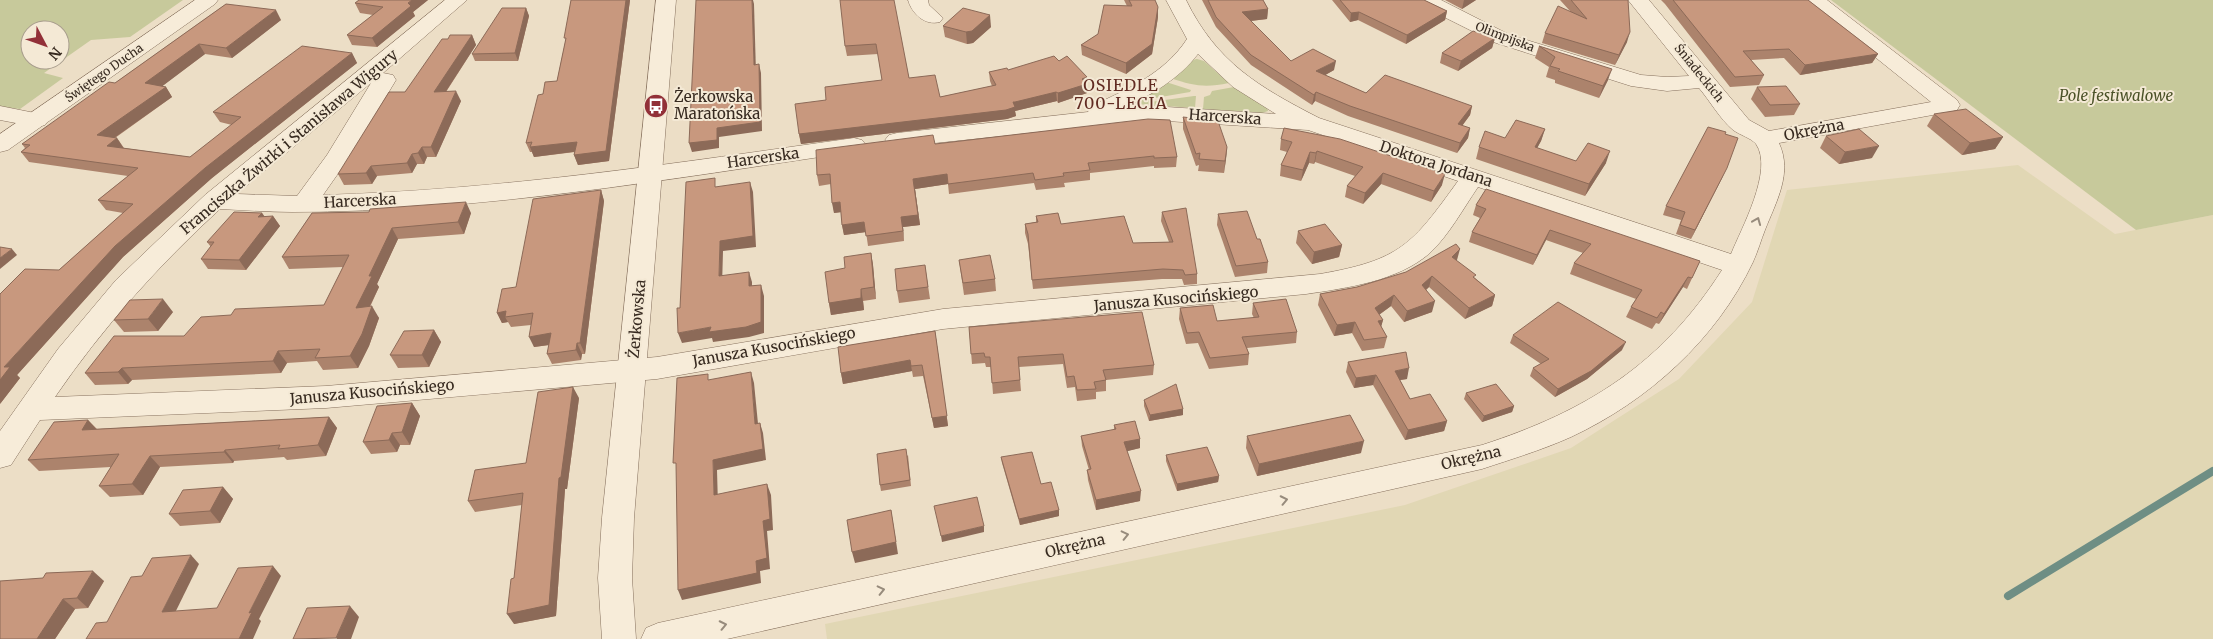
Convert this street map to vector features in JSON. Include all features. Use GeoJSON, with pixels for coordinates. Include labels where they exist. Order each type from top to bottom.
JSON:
{"type":"FeatureCollection","features":[{"type":"Feature","properties":{"kind":"street","name":"Świętego Ducha"},"geometry":{"type":"LineString","coordinates":[[0,145],[208,0]]}},
{"type":"Feature","properties":{"kind":"street","name":"Franciszka Żwirki i Stanisława Wigury"},"geometry":{"type":"LineString","coordinates":[[0,456],[57,370],[121,291],[214,201],[457,0]]}},
{"type":"Feature","properties":{"kind":"street","name":"Żerkowska"},"geometry":{"type":"LineString","coordinates":[[619,639],[615,578],[618,518],[666,0]]}},
{"type":"Feature","properties":{"kind":"street"},"geometry":{"type":"LineString","coordinates":[[918,0],[920,7],[933,18]]}},
{"type":"Feature","properties":{"kind":"street","name":"Doktora Jordana"},"geometry":{"type":"LineString","coordinates":[[1176,0],[1197,39],[1216,61],[1260,95],[1311,123],[1474,176],[1738,266]]}},
{"type":"Feature","properties":{"kind":"street","name":"Olimpijska"},"geometry":{"type":"LineString","coordinates":[[1425,0],[1504,39],[1639,81],[1667,84],[1705,81]]}},
{"type":"Feature","properties":{"kind":"street","name":"Śniadeckich"},"geometry":{"type":"LineString","coordinates":[[1638,0],[1741,125],[1765,139]]}},
{"type":"Feature","properties":{"kind":"street","name":"Okrężna"},"geometry":{"type":"LineString","coordinates":[[658,639],[1482,456],[1521,446],[1594,412],[1627,392],[1656,370],[1690,335],[1718,300],[1738,266],[1760,214],[1772,174],[1773,159],[1765,139],[1949,105],[1814,0]]}},
{"type":"Feature","properties":{"kind":"street"},"geometry":{"type":"LineString","coordinates":[[1081,119],[1137,93],[1155,81],[1182,59],[1197,39]]}},
{"type":"Feature","properties":{"kind":"street"},"geometry":{"type":"LineString","coordinates":[[304,204],[337,158],[385,80],[367,76]]}},
{"type":"Feature","properties":{"kind":"street"},"geometry":{"type":"LineString","coordinates":[[0,113],[37,120]]}},
{"type":"Feature","properties":{"kind":"street","name":"Harcerska"},"geometry":{"type":"LineString","coordinates":[[214,201],[304,204],[502,191],[650,175],[857,145],[1081,119],[1161,114],[1311,123]]}},
{"type":"Feature","properties":{"kind":"street","name":"Janusza Kusocińskiego"},"geometry":{"type":"LineString","coordinates":[[31,409],[326,397],[657,368],[943,319],[1272,290],[1345,279],[1390,264],[1419,248],[1474,176]]}},
{"type":"Feature","properties":{"kind":"shaded area"},"geometry":{"type":"Polygon","coordinates":[[[2018,165],[2115,234],[2213,215],[2213,639],[827,639],[825,624],[1405,505],[1571,448],[1679,379],[1752,302],[1787,190],[2018,165]]]}},
{"type":"Feature","properties":{"kind":"green space"},"geometry":{"type":"Polygon","coordinates":[[[0,0],[183,0],[130,37],[91,40],[70,55],[70,20],[20,20],[20,70],[48,70],[44,73],[63,78],[20,109],[0,107],[0,0]]]}},
{"type":"Feature","properties":{"kind":"green space","name":"Pole festiwalowe"},"geometry":{"type":"Polygon","coordinates":[[[1831,0],[2213,0],[2213,215],[2136,230],[1831,0]]]}},
{"type":"Feature","properties":{"kind":"green space"},"geometry":{"type":"Polygon","coordinates":[[[1192,60],[1204,61],[1229,83],[1200,85],[1170,78],[1192,60]]]}},
{"type":"Feature","properties":{"kind":"green space"},"geometry":{"type":"Polygon","coordinates":[[[1166,82],[1191,90],[1190,92],[1149,99],[1150,102],[1196,96],[1195,108],[1136,104],[1136,102],[1166,82]]]}},
{"type":"Feature","properties":{"kind":"green space"},"geometry":{"type":"Polygon","coordinates":[[[1234,87],[1267,107],[1268,111],[1262,113],[1203,109],[1204,97],[1210,95],[1212,91],[1234,87]]]}},
{"type":"Feature","properties":{"kind":"building"},"geometry":{"type":"Polygon","coordinates":[[[359,0],[412,0],[408,3],[411,6],[372,38],[347,35],[383,7],[355,3],[359,0]]]}},
{"type":"Feature","properties":{"kind":"building"},"geometry":{"type":"Polygon","coordinates":[[[571,0],[626,0],[606,151],[574,155],[577,142],[530,147],[532,142],[526,143],[538,95],[543,94],[545,82],[557,81],[566,38],[564,38],[571,0]]]}},
{"type":"Feature","properties":{"kind":"building"},"geometry":{"type":"Polygon","coordinates":[[[696,0],[752,0],[754,65],[759,64],[760,122],[717,128],[717,140],[689,143],[696,0]]]}},
{"type":"Feature","properties":{"kind":"building"},"geometry":{"type":"Polygon","coordinates":[[[840,0],[894,0],[909,78],[935,75],[940,97],[996,85],[989,72],[1007,68],[1008,70],[1054,56],[1059,61],[1067,56],[1087,77],[1082,79],[1087,84],[1058,93],[1013,102],[1015,107],[1006,110],[799,134],[795,104],[826,100],[825,87],[882,80],[876,44],[845,46],[840,0]]]}},
{"type":"Feature","properties":{"kind":"building"},"geometry":{"type":"Polygon","coordinates":[[[1129,0],[1155,0],[1158,7],[1152,44],[1126,63],[1081,45],[1098,34],[1104,5],[1132,6],[1129,0]]]}},
{"type":"Feature","properties":{"kind":"building"},"geometry":{"type":"Polygon","coordinates":[[[1208,0],[1263,0],[1268,9],[1242,12],[1291,61],[1313,49],[1336,61],[1316,71],[1366,93],[1385,75],[1472,106],[1458,124],[1470,128],[1460,143],[1350,106],[1316,92],[1314,95],[1251,55],[1216,17],[1208,0]]]}},
{"type":"Feature","properties":{"kind":"building"},"geometry":{"type":"Polygon","coordinates":[[[1340,0],[1424,0],[1447,11],[1407,35],[1359,12],[1351,13],[1340,0]]]}},
{"type":"Feature","properties":{"kind":"building"},"geometry":{"type":"Polygon","coordinates":[[[1571,0],[1628,0],[1630,32],[1619,55],[1545,33],[1558,6],[1587,19],[1571,0]]]}},
{"type":"Feature","properties":{"kind":"building"},"geometry":{"type":"Polygon","coordinates":[[[1673,0],[1808,0],[1878,54],[1805,65],[1789,49],[1743,51],[1764,75],[1735,77],[1673,0]]]}},
{"type":"Feature","properties":{"kind":"building"},"geometry":{"type":"Polygon","coordinates":[[[226,4],[276,10],[226,48],[199,44],[145,83],[166,87],[97,135],[117,138],[107,146],[190,157],[241,117],[213,112],[302,46],[352,53],[205,168],[115,246],[4,367],[10,367],[0,380],[0,294],[25,269],[59,270],[133,204],[98,200],[138,168],[21,152],[30,145],[22,144],[109,82],[115,83],[226,4]]]}},
{"type":"Feature","properties":{"kind":"building"},"geometry":{"type":"Polygon","coordinates":[[[502,8],[526,8],[515,53],[472,54],[502,8]]]}},
{"type":"Feature","properties":{"kind":"building"},"geometry":{"type":"Polygon","coordinates":[[[963,8],[990,15],[972,31],[966,32],[943,26],[963,8]]]}},
{"type":"Feature","properties":{"kind":"building"},"geometry":{"type":"Polygon","coordinates":[[[1473,31],[1495,38],[1461,61],[1442,53],[1473,31]]]}},
{"type":"Feature","properties":{"kind":"building"},"geometry":{"type":"Polygon","coordinates":[[[450,35],[472,35],[434,92],[456,91],[431,147],[422,147],[418,153],[412,154],[407,163],[371,166],[366,173],[338,174],[389,92],[405,92],[442,39],[448,39],[450,35]]]}},
{"type":"Feature","properties":{"kind":"building"},"geometry":{"type":"Polygon","coordinates":[[[1539,46],[1612,69],[1603,86],[1558,71],[1560,69],[1550,66],[1555,57],[1539,46]]]}},
{"type":"Feature","properties":{"kind":"building"},"geometry":{"type":"Polygon","coordinates":[[[1786,86],[1800,104],[1770,105],[1757,87],[1786,86]]]}},
{"type":"Feature","properties":{"kind":"building"},"geometry":{"type":"Polygon","coordinates":[[[1966,109],[2003,137],[1970,143],[1934,114],[1966,109]]]}},
{"type":"Feature","properties":{"kind":"building"},"geometry":{"type":"Polygon","coordinates":[[[1183,117],[1218,121],[1227,147],[1225,161],[1199,159],[1200,153],[1196,154],[1183,117]]]}},
{"type":"Feature","properties":{"kind":"building"},"geometry":{"type":"Polygon","coordinates":[[[1148,119],[1170,120],[1177,157],[1154,158],[1154,156],[1088,163],[1090,170],[1063,173],[1064,176],[1035,180],[1033,173],[948,184],[947,174],[913,179],[918,215],[901,217],[903,231],[866,236],[864,222],[842,225],[840,202],[832,203],[830,174],[817,175],[816,150],[933,135],[935,144],[1148,119]]]}},
{"type":"Feature","properties":{"kind":"building"},"geometry":{"type":"Polygon","coordinates":[[[1516,120],[1545,129],[1535,147],[1576,161],[1588,143],[1610,151],[1589,184],[1479,147],[1485,131],[1505,138],[1516,120]]]}},
{"type":"Feature","properties":{"kind":"building"},"geometry":{"type":"Polygon","coordinates":[[[1708,127],[1726,132],[1725,134],[1738,138],[1727,168],[1695,230],[1680,225],[1685,212],[1666,206],[1708,127]]]}},
{"type":"Feature","properties":{"kind":"building"},"geometry":{"type":"Polygon","coordinates":[[[1284,128],[1340,139],[1445,174],[1434,191],[1383,173],[1365,193],[1347,186],[1363,167],[1317,151],[1316,153],[1310,152],[1303,170],[1281,165],[1292,142],[1281,139],[1284,128]]]}},
{"type":"Feature","properties":{"kind":"building"},"geometry":{"type":"Polygon","coordinates":[[[1859,129],[1879,146],[1845,152],[1826,136],[1859,129]]]}},
{"type":"Feature","properties":{"kind":"building"},"geometry":{"type":"Polygon","coordinates":[[[715,178],[715,187],[750,182],[753,236],[720,241],[719,276],[749,272],[749,286],[761,285],[761,322],[746,327],[709,332],[711,327],[678,333],[677,308],[680,308],[686,182],[715,178]]]}},
{"type":"Feature","properties":{"kind":"building"},"geometry":{"type":"Polygon","coordinates":[[[1486,189],[1700,261],[1692,278],[1688,277],[1664,314],[1661,312],[1657,318],[1631,307],[1642,290],[1574,263],[1591,244],[1550,230],[1537,255],[1472,232],[1486,209],[1476,205],[1486,189]]]}},
{"type":"Feature","properties":{"kind":"building"},"geometry":{"type":"Polygon","coordinates":[[[601,190],[580,343],[577,343],[576,350],[547,354],[551,333],[529,337],[533,313],[505,317],[506,311],[497,313],[502,289],[516,287],[533,199],[601,190]]]}},
{"type":"Feature","properties":{"kind":"building"},"geometry":{"type":"Polygon","coordinates":[[[466,202],[458,222],[392,228],[356,308],[372,306],[362,334],[350,356],[315,358],[320,349],[278,351],[273,361],[122,368],[118,372],[85,373],[114,336],[184,336],[201,317],[231,315],[235,309],[324,305],[349,255],[282,257],[312,213],[369,212],[370,209],[466,202]]]}},
{"type":"Feature","properties":{"kind":"building"},"geometry":{"type":"Polygon","coordinates":[[[1186,208],[1197,274],[1185,275],[1183,270],[1163,269],[1032,280],[1028,234],[1025,224],[1038,222],[1036,216],[1058,213],[1061,224],[1124,216],[1133,243],[1173,242],[1162,212],[1186,208]]]}},
{"type":"Feature","properties":{"kind":"building"},"geometry":{"type":"Polygon","coordinates":[[[1247,211],[1268,262],[1236,266],[1218,214],[1247,211]]]}},
{"type":"Feature","properties":{"kind":"building"},"geometry":{"type":"Polygon","coordinates":[[[234,212],[262,213],[258,217],[273,216],[239,260],[201,259],[214,242],[207,242],[234,212]]]}},
{"type":"Feature","properties":{"kind":"building"},"geometry":{"type":"Polygon","coordinates":[[[1325,224],[1342,245],[1314,252],[1298,231],[1325,224]]]}},
{"type":"Feature","properties":{"kind":"building"},"geometry":{"type":"Polygon","coordinates":[[[1456,244],[1460,249],[1452,257],[1476,275],[1473,277],[1495,295],[1469,308],[1432,276],[1422,285],[1435,301],[1407,311],[1394,295],[1375,308],[1383,320],[1378,321],[1387,337],[1364,340],[1355,322],[1337,325],[1320,294],[1357,287],[1406,272],[1456,244]]]}},
{"type":"Feature","properties":{"kind":"building"},"geometry":{"type":"Polygon","coordinates":[[[0,247],[12,249],[0,258],[0,247]]]}},
{"type":"Feature","properties":{"kind":"building"},"geometry":{"type":"Polygon","coordinates":[[[871,253],[874,287],[861,289],[861,298],[829,303],[825,272],[845,268],[844,257],[871,253]]]}},
{"type":"Feature","properties":{"kind":"building"},"geometry":{"type":"Polygon","coordinates":[[[990,255],[995,279],[963,283],[959,260],[990,255]]]}},
{"type":"Feature","properties":{"kind":"building"},"geometry":{"type":"Polygon","coordinates":[[[925,265],[928,287],[897,291],[895,269],[925,265]]]}},
{"type":"Feature","properties":{"kind":"building"},"geometry":{"type":"Polygon","coordinates":[[[163,299],[148,319],[114,320],[130,300],[163,299]]]}},
{"type":"Feature","properties":{"kind":"building"},"geometry":{"type":"Polygon","coordinates":[[[1286,299],[1297,332],[1242,337],[1249,354],[1210,358],[1199,332],[1187,333],[1180,308],[1213,305],[1217,321],[1259,317],[1253,303],[1286,299]]]}},
{"type":"Feature","properties":{"kind":"building"},"geometry":{"type":"Polygon","coordinates":[[[1558,302],[1626,342],[1591,371],[1558,389],[1533,368],[1549,359],[1513,335],[1558,302]]]}},
{"type":"Feature","properties":{"kind":"building"},"geometry":{"type":"Polygon","coordinates":[[[1142,312],[1154,365],[1103,370],[1106,380],[1094,382],[1096,389],[1077,390],[1074,376],[1067,377],[1063,354],[1018,357],[1020,380],[992,383],[990,357],[985,357],[984,353],[971,354],[969,327],[1142,312]]]}},
{"type":"Feature","properties":{"kind":"building"},"geometry":{"type":"Polygon","coordinates":[[[434,330],[422,355],[390,355],[404,331],[434,330]]]}},
{"type":"Feature","properties":{"kind":"building"},"geometry":{"type":"Polygon","coordinates":[[[935,331],[947,416],[932,418],[922,365],[911,366],[910,360],[841,373],[838,347],[935,331]]]}},
{"type":"Feature","properties":{"kind":"building"},"geometry":{"type":"Polygon","coordinates":[[[1406,352],[1409,368],[1395,371],[1410,399],[1430,394],[1447,421],[1408,430],[1376,375],[1356,378],[1348,362],[1406,352]]]}},
{"type":"Feature","properties":{"kind":"building"},"geometry":{"type":"Polygon","coordinates":[[[751,372],[755,424],[760,423],[763,449],[713,460],[714,495],[767,484],[770,519],[763,521],[767,558],[756,561],[757,573],[678,590],[676,463],[673,463],[677,378],[708,374],[708,380],[751,372]]]}},
{"type":"Feature","properties":{"kind":"building"},"geometry":{"type":"Polygon","coordinates":[[[1176,384],[1183,409],[1150,415],[1144,400],[1176,384]]]}},
{"type":"Feature","properties":{"kind":"building"},"geometry":{"type":"Polygon","coordinates":[[[1496,384],[1514,406],[1484,416],[1466,393],[1496,384]]]}},
{"type":"Feature","properties":{"kind":"building"},"geometry":{"type":"Polygon","coordinates":[[[573,387],[561,477],[559,478],[549,605],[507,614],[511,579],[514,578],[523,493],[468,501],[475,470],[526,463],[538,392],[573,387]]]}},
{"type":"Feature","properties":{"kind":"building"},"geometry":{"type":"Polygon","coordinates":[[[412,403],[402,432],[392,433],[389,440],[363,442],[377,406],[412,403]]]}},
{"type":"Feature","properties":{"kind":"building"},"geometry":{"type":"Polygon","coordinates":[[[1350,415],[1364,441],[1259,464],[1247,436],[1350,415]]]}},
{"type":"Feature","properties":{"kind":"building"},"geometry":{"type":"Polygon","coordinates":[[[329,417],[318,445],[278,449],[280,445],[225,450],[224,452],[150,456],[132,484],[99,486],[119,454],[28,460],[54,422],[88,420],[82,430],[329,417]]]}},
{"type":"Feature","properties":{"kind":"building"},"geometry":{"type":"Polygon","coordinates":[[[1135,421],[1140,439],[1124,442],[1141,491],[1096,500],[1087,470],[1091,469],[1081,436],[1116,429],[1114,425],[1135,421]]]}},
{"type":"Feature","properties":{"kind":"building"},"geometry":{"type":"Polygon","coordinates":[[[1207,447],[1219,476],[1177,484],[1166,455],[1207,447]]]}},
{"type":"Feature","properties":{"kind":"building"},"geometry":{"type":"Polygon","coordinates":[[[906,449],[910,480],[880,485],[877,454],[906,449]]]}},
{"type":"Feature","properties":{"kind":"building"},"geometry":{"type":"Polygon","coordinates":[[[1032,452],[1041,484],[1051,482],[1059,510],[1019,519],[1001,457],[1032,452]]]}},
{"type":"Feature","properties":{"kind":"building"},"geometry":{"type":"Polygon","coordinates":[[[223,487],[210,511],[169,514],[183,490],[223,487]]]}},
{"type":"Feature","properties":{"kind":"building"},"geometry":{"type":"Polygon","coordinates":[[[977,497],[984,526],[941,536],[934,506],[977,497]]]}},
{"type":"Feature","properties":{"kind":"building"},"geometry":{"type":"Polygon","coordinates":[[[891,510],[896,542],[852,552],[847,520],[891,510]]]}},
{"type":"Feature","properties":{"kind":"building"},"geometry":{"type":"Polygon","coordinates":[[[191,555],[162,612],[217,608],[238,568],[273,566],[249,613],[252,612],[239,639],[86,639],[96,623],[107,622],[131,577],[142,576],[152,558],[191,555]]]}},
{"type":"Feature","properties":{"kind":"building"},"geometry":{"type":"Polygon","coordinates":[[[93,571],[77,598],[63,599],[37,639],[0,639],[0,581],[43,578],[46,573],[93,571]]]}},
{"type":"Feature","properties":{"kind":"building"},"geometry":{"type":"Polygon","coordinates":[[[350,606],[336,638],[293,639],[307,608],[350,606]]]}},
{"type":"Feature","properties":{"kind":"waterway"},"geometry":{"type":"LineString","coordinates":[[2008,596],[2213,471]]}},
{"type":"Feature","properties":{"kind":"place","name":"Żerkowska Maratońska"},"geometry":{"type":"Point","coordinates":[656,106]}},
{"type":"Feature","properties":{"kind":"district","name":"OSIEDLE 700-LECIA"},"geometry":{"type":"Point","coordinates":[1121,94]}}]}
